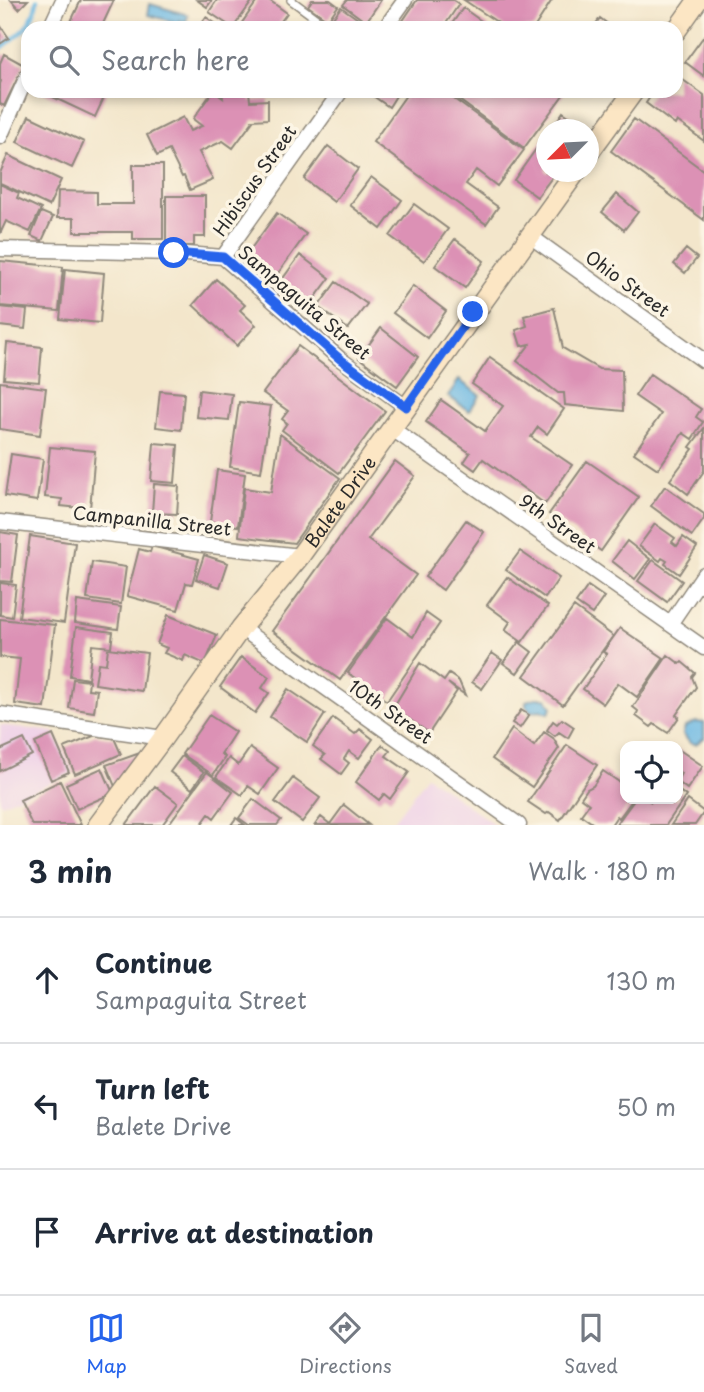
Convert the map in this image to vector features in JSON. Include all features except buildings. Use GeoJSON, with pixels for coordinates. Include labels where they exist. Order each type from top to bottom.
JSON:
{"type":"FeatureCollection","features":[{"type":"Feature","properties":{"kind":"street"},"geometry":{"type":"LineString","coordinates":[[53,21],[63,0]]}},
{"type":"Feature","properties":{"kind":"street"},"geometry":{"type":"LineString","coordinates":[[391,21],[405,0]]}},
{"type":"Feature","properties":{"kind":"street"},"geometry":{"type":"LineString","coordinates":[[682,21],[693,2]]}},
{"type":"Feature","properties":{"kind":"street"},"geometry":{"type":"LineString","coordinates":[[0,137],[21,90]]}},
{"type":"Feature","properties":{"kind":"street","name":"Hibiscus Street"},"geometry":{"type":"LineString","coordinates":[[223,257],[336,98]]}},
{"type":"Feature","properties":{"kind":"street"},"geometry":{"type":"LineString","coordinates":[[599,140],[629,98]]}},
{"type":"Feature","properties":{"kind":"street","name":"Balete Drive"},"geometry":{"type":"LineString","coordinates":[[98,825],[241,628],[300,556],[569,182]]}},
{"type":"Feature","properties":{"kind":"street","name":"Ohio Street"},"geometry":{"type":"LineString","coordinates":[[530,236],[704,361]]}},
{"type":"Feature","properties":{"kind":"street","name":"Sampaguita Street"},"geometry":{"type":"LineString","coordinates":[[0,249],[174,253],[223,257],[340,359],[406,407]]}},
{"type":"Feature","properties":{"kind":"street","name":"9th Street"},"geometry":{"type":"LineString","coordinates":[[391,428],[704,648]]}},
{"type":"Feature","properties":{"kind":"street","name":"Campanilla Street"},"geometry":{"type":"LineString","coordinates":[[0,522],[300,556]]}},
{"type":"Feature","properties":{"kind":"street"},"geometry":{"type":"LineString","coordinates":[[670,624],[704,574]]}},
{"type":"Feature","properties":{"kind":"street","name":"10th Street"},"geometry":{"type":"LineString","coordinates":[[241,628],[519,825]]}},
{"type":"Feature","properties":{"kind":"street"},"geometry":{"type":"LineString","coordinates":[[0,714],[163,738]]}},
{"type":"Feature","properties":{"kind":"lane"},"geometry":{"type":"LineString","coordinates":[[291,0],[320,21]]}},
{"type":"Feature","properties":{"kind":"shaded area"},"geometry":{"type":"Polygon","coordinates":[[[0,725],[54,732],[73,773],[2,804],[0,725]]]}},
{"type":"Feature","properties":{"kind":"shaded area"},"geometry":{"type":"Polygon","coordinates":[[[427,776],[495,825],[390,825],[427,776]]]}},
{"type":"Feature","properties":{"kind":"water"},"geometry":{"type":"Polygon","coordinates":[[[150,4],[188,15],[186,21],[171,21],[148,15],[150,4]]]}},
{"type":"Feature","properties":{"kind":"water"},"geometry":{"type":"Polygon","coordinates":[[[459,380],[480,395],[469,411],[448,396],[459,380]]]}},
{"type":"Feature","properties":{"kind":"water"},"geometry":{"type":"Polygon","coordinates":[[[546,698],[552,707],[549,713],[540,710],[531,712],[526,701],[546,698]]]}},
{"type":"Feature","properties":{"kind":"water"},"geometry":{"type":"Polygon","coordinates":[[[696,722],[704,723],[704,738],[696,744],[690,743],[683,734],[685,727],[696,722]]]}},
{"type":"Feature","properties":{"kind":"waterway"},"geometry":{"type":"LineString","coordinates":[[30,21],[37,0]]}},
{"type":"Feature","properties":{"kind":"waterway"},"geometry":{"type":"LineString","coordinates":[[0,49],[21,32]]}},
{"type":"Feature","properties":{"kind":"route"},"geometry":{"type":"LineString","coordinates":[[174,253],[223,257],[340,359],[406,407],[473,312]]}}]}
